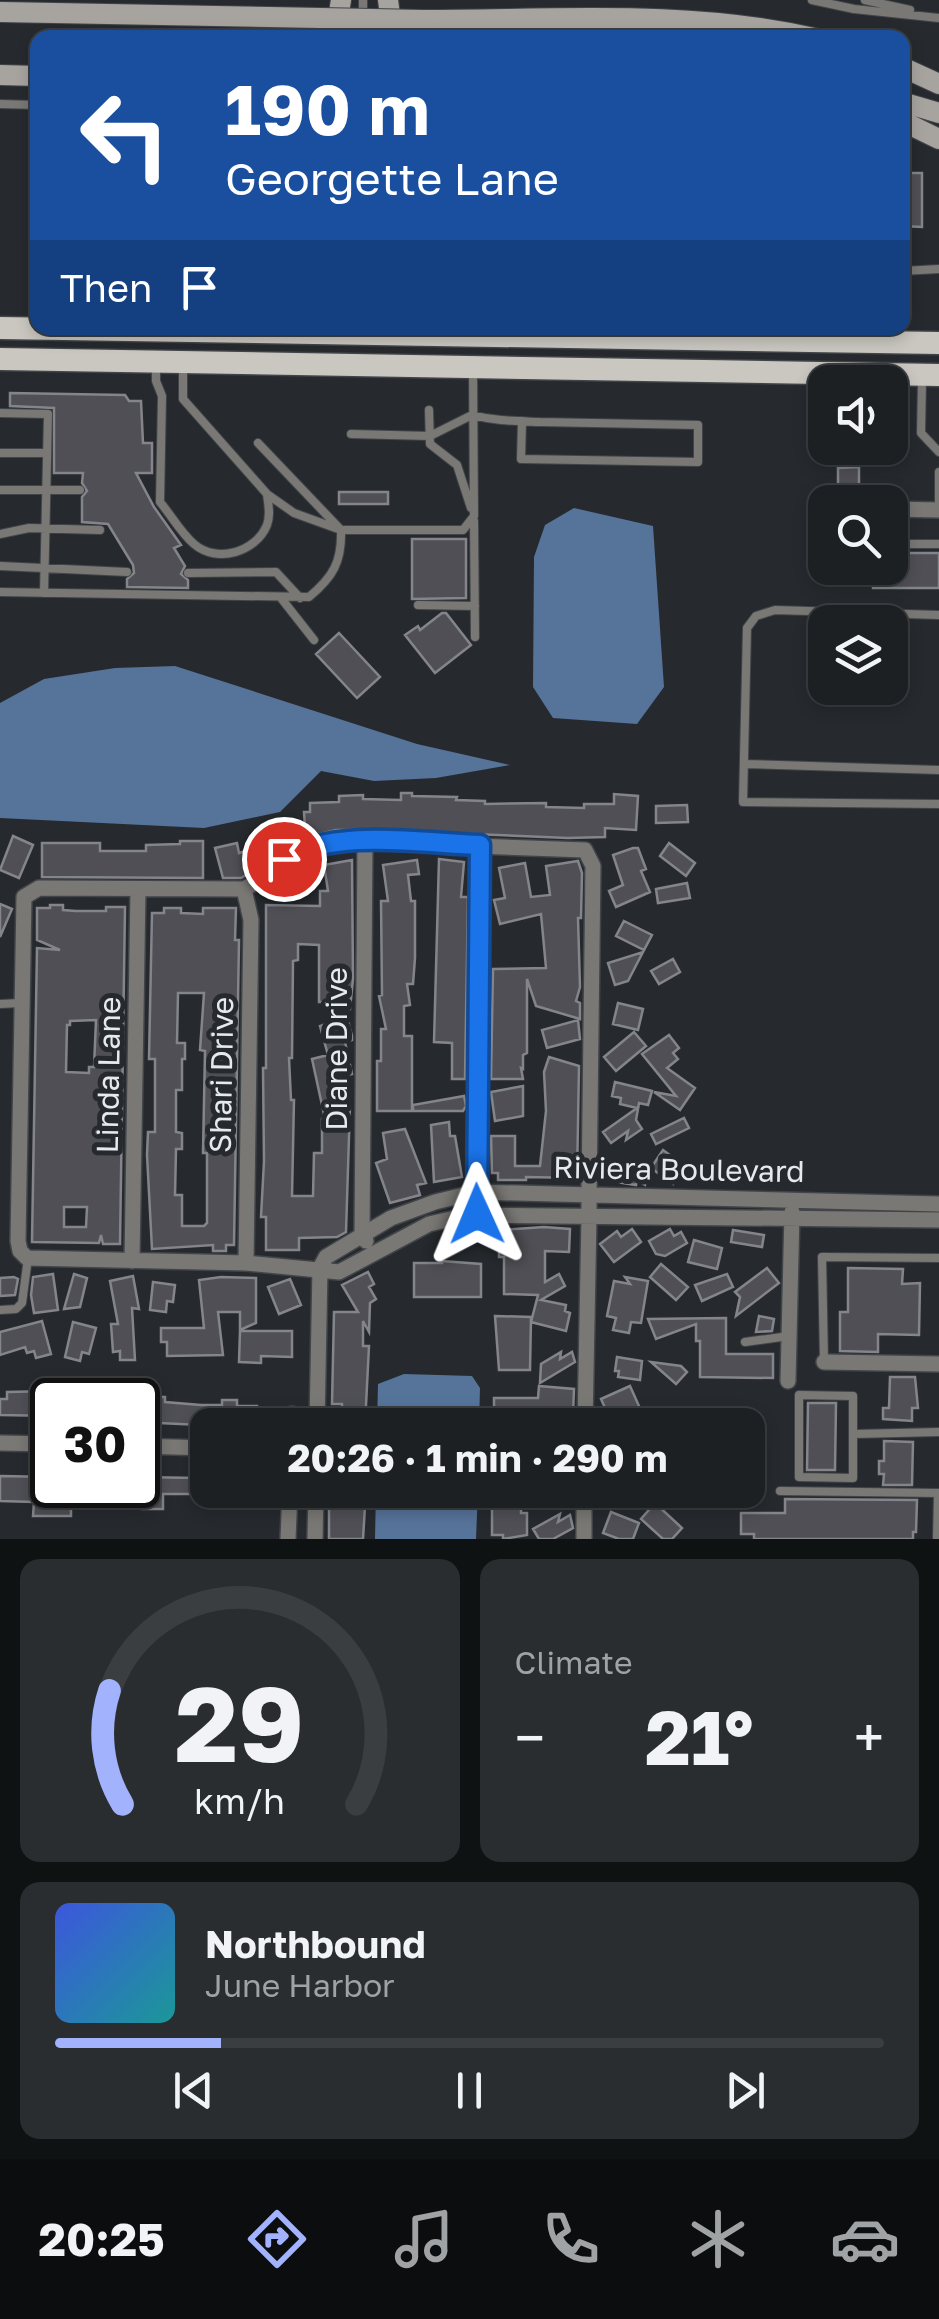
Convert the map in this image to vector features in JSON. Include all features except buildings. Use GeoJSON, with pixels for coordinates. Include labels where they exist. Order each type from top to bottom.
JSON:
{"type":"FeatureCollection","features":[{"type":"Feature","properties":{"kind":"main road"},"geometry":{"type":"LineString","coordinates":[[0,328],[30,328]]}},
{"type":"Feature","properties":{"kind":"main road"},"geometry":{"type":"LineString","coordinates":[[520,335],[939,343]]}},
{"type":"Feature","properties":{"kind":"main road"},"geometry":{"type":"LineString","coordinates":[[473,368],[490,352],[543,336]]}},
{"type":"Feature","properties":{"kind":"main road"},"geometry":{"type":"LineString","coordinates":[[0,360],[808,376]]}},
{"type":"Feature","properties":{"kind":"street"},"geometry":{"type":"LineString","coordinates":[[336,30],[341,0]]}},
{"type":"Feature","properties":{"kind":"street"},"geometry":{"type":"LineString","coordinates":[[388,0],[392,30]]}},
{"type":"Feature","properties":{"kind":"street"},"geometry":{"type":"LineString","coordinates":[[0,12],[705,22],[775,30]]}},
{"type":"Feature","properties":{"kind":"street"},"geometry":{"type":"LineString","coordinates":[[910,71],[939,84]]}},
{"type":"Feature","properties":{"kind":"street"},"geometry":{"type":"LineString","coordinates":[[0,76],[30,76]]}},
{"type":"Feature","properties":{"kind":"street"},"geometry":{"type":"LineString","coordinates":[[910,104],[939,113]]}},
{"type":"Feature","properties":{"kind":"street"},"geometry":{"type":"LineString","coordinates":[[910,125],[939,139]]}},
{"type":"Feature","properties":{"kind":"street"},"geometry":{"type":"LineString","coordinates":[[908,509],[939,510]]}},
{"type":"Feature","properties":{"kind":"street"},"geometry":{"type":"LineString","coordinates":[[24,1255],[18,1240],[24,897],[39,888],[244,889],[304,848],[336,841],[584,850],[593,866],[586,1408]]}},
{"type":"Feature","properties":{"kind":"street","name":"Diane Drive"},"geometry":{"type":"LineString","coordinates":[[362,1237],[365,842]]}},
{"type":"Feature","properties":{"kind":"street"},"geometry":{"type":"LineString","coordinates":[[477,1214],[480,845]]}},
{"type":"Feature","properties":{"kind":"street","name":"Shari Drive"},"geometry":{"type":"LineString","coordinates":[[244,889],[251,920],[246,1263]]}},
{"type":"Feature","properties":{"kind":"street","name":"Linda Lane"},"geometry":{"type":"LineString","coordinates":[[132,1262],[138,890]]}},
{"type":"Feature","properties":{"kind":"street","name":"Riviera Boulevard"},"geometry":{"type":"LineString","coordinates":[[320,1268],[326,1257],[391,1218],[476,1192],[939,1204]]}},
{"type":"Feature","properties":{"kind":"street"},"geometry":{"type":"LineString","coordinates":[[788,1381],[793,1198]]}},
{"type":"Feature","properties":{"kind":"street","name":"Riviera Boulevard"},"geometry":{"type":"LineString","coordinates":[[24,1255],[132,1262],[246,1263],[339,1272],[429,1224],[477,1214],[939,1220]]}},
{"type":"Feature","properties":{"kind":"street"},"geometry":{"type":"LineString","coordinates":[[362,1237],[375,1252]]}},
{"type":"Feature","properties":{"kind":"street"},"geometry":{"type":"LineString","coordinates":[[317,1408],[320,1268]]}},
{"type":"Feature","properties":{"kind":"street"},"geometry":{"type":"LineString","coordinates":[[824,1362],[939,1364]]}},
{"type":"Feature","properties":{"kind":"street"},"geometry":{"type":"LineString","coordinates":[[0,1443],[30,1444]]}},
{"type":"Feature","properties":{"kind":"street"},"geometry":{"type":"LineString","coordinates":[[160,1447],[190,1447]]}},
{"type":"Feature","properties":{"kind":"street"},"geometry":{"type":"LineString","coordinates":[[288,1539],[289,1508]]}},
{"type":"Feature","properties":{"kind":"street"},"geometry":{"type":"LineString","coordinates":[[315,1539],[316,1508]]}},
{"type":"Feature","properties":{"kind":"street"},"geometry":{"type":"LineString","coordinates":[[584,1508],[584,1539]]}},
{"type":"Feature","properties":{"kind":"lane"},"geometry":{"type":"LineString","coordinates":[[363,30],[364,0]]}},
{"type":"Feature","properties":{"kind":"lane"},"geometry":{"type":"LineString","coordinates":[[812,0],[939,17]]}},
{"type":"Feature","properties":{"kind":"lane"},"geometry":{"type":"LineString","coordinates":[[865,0],[939,17]]}},
{"type":"Feature","properties":{"kind":"lane"},"geometry":{"type":"LineString","coordinates":[[0,104],[30,105]]}},
{"type":"Feature","properties":{"kind":"lane"},"geometry":{"type":"LineString","coordinates":[[910,271],[939,269]]}},
{"type":"Feature","properties":{"kind":"lane"},"geometry":{"type":"LineString","coordinates":[[426,366],[427,335]]}},
{"type":"Feature","properties":{"kind":"lane"},"geometry":{"type":"LineString","coordinates":[[156,362],[156,381],[162,396],[160,502],[195,545],[221,554],[248,547],[266,525],[270,511],[266,494]]}},
{"type":"Feature","properties":{"kind":"lane"},"geometry":{"type":"LineString","coordinates":[[183,363],[183,399],[266,494],[294,513],[342,530],[457,532],[468,527],[474,516],[457,465],[430,444],[429,410]]}},
{"type":"Feature","properties":{"kind":"lane"},"geometry":{"type":"LineString","coordinates":[[473,368],[475,637]]}},
{"type":"Feature","properties":{"kind":"lane"},"geometry":{"type":"LineString","coordinates":[[931,375],[921,434],[939,452]]}},
{"type":"Feature","properties":{"kind":"lane"},"geometry":{"type":"LineString","coordinates":[[0,414],[48,414],[44,593]]}},
{"type":"Feature","properties":{"kind":"lane"},"geometry":{"type":"LineString","coordinates":[[351,434],[430,436],[472,415],[493,421],[522,421],[698,425],[698,462],[521,459],[522,421]]}},
{"type":"Feature","properties":{"kind":"lane"},"geometry":{"type":"LineString","coordinates":[[0,592],[309,597],[330,580],[342,549],[342,530],[258,443]]}},
{"type":"Feature","properties":{"kind":"lane"},"geometry":{"type":"LineString","coordinates":[[0,452],[47,453]]}},
{"type":"Feature","properties":{"kind":"lane"},"geometry":{"type":"LineString","coordinates":[[939,472],[939,510]]}},
{"type":"Feature","properties":{"kind":"lane"},"geometry":{"type":"LineString","coordinates":[[0,490],[80,490]]}},
{"type":"Feature","properties":{"kind":"lane"},"geometry":{"type":"LineString","coordinates":[[0,534],[46,528],[100,530]]}},
{"type":"Feature","properties":{"kind":"lane"},"geometry":{"type":"LineString","coordinates":[[908,544],[939,544]]}},
{"type":"Feature","properties":{"kind":"lane"},"geometry":{"type":"LineString","coordinates":[[0,566],[127,572]]}},
{"type":"Feature","properties":{"kind":"lane"},"geometry":{"type":"LineString","coordinates":[[188,573],[276,572],[300,598]]}},
{"type":"Feature","properties":{"kind":"lane"},"geometry":{"type":"LineString","coordinates":[[281,598],[314,640]]}},
{"type":"Feature","properties":{"kind":"lane"},"geometry":{"type":"LineString","coordinates":[[418,605],[475,606]]}},
{"type":"Feature","properties":{"kind":"lane"},"geometry":{"type":"LineString","coordinates":[[939,615],[775,610],[756,616],[748,628],[743,802],[939,804]]}},
{"type":"Feature","properties":{"kind":"lane"},"geometry":{"type":"LineString","coordinates":[[744,764],[939,770]]}},
{"type":"Feature","properties":{"kind":"lane"},"geometry":{"type":"LineString","coordinates":[[0,1004],[20,1003]]}},
{"type":"Feature","properties":{"kind":"lane"},"geometry":{"type":"LineString","coordinates":[[0,1310],[22,1303],[24,1255]]}},
{"type":"Feature","properties":{"kind":"lane"},"geometry":{"type":"LineString","coordinates":[[824,1362],[822,1256],[939,1258]]}},
{"type":"Feature","properties":{"kind":"lane"},"geometry":{"type":"LineString","coordinates":[[745,1342],[789,1336]]}},
{"type":"Feature","properties":{"kind":"lane"},"geometry":{"type":"LineString","coordinates":[[799,1396],[854,1396],[854,1434],[854,1478],[799,1477],[799,1396]]}},
{"type":"Feature","properties":{"kind":"lane"},"geometry":{"type":"LineString","coordinates":[[854,1434],[939,1432]]}},
{"type":"Feature","properties":{"kind":"lane"},"geometry":{"type":"LineString","coordinates":[[780,1490],[938,1493],[938,1539]]}},
{"type":"Feature","properties":{"kind":"water"},"geometry":{"type":"Polygon","coordinates":[[[574,508],[653,526],[664,687],[637,724],[553,718],[533,687],[534,557],[545,525],[574,508]]]}},
{"type":"Feature","properties":{"kind":"water"},"geometry":{"type":"Polygon","coordinates":[[[175,666],[417,744],[510,765],[436,778],[374,781],[321,771],[280,812],[204,828],[0,818],[0,703],[44,679],[115,668],[175,666]]]}},
{"type":"Feature","properties":{"kind":"water"},"geometry":{"type":"Polygon","coordinates":[[[404,1374],[472,1376],[480,1388],[479,1408],[377,1408],[378,1384],[404,1374]]]}},
{"type":"Feature","properties":{"kind":"water"},"geometry":{"type":"Polygon","coordinates":[[[376,1508],[477,1508],[476,1539],[375,1539],[376,1508]]]}},
{"type":"Feature","properties":{"kind":"route"},"geometry":{"type":"LineString","coordinates":[[284,859],[304,848],[336,841],[480,845],[477,1214]]}}]}
